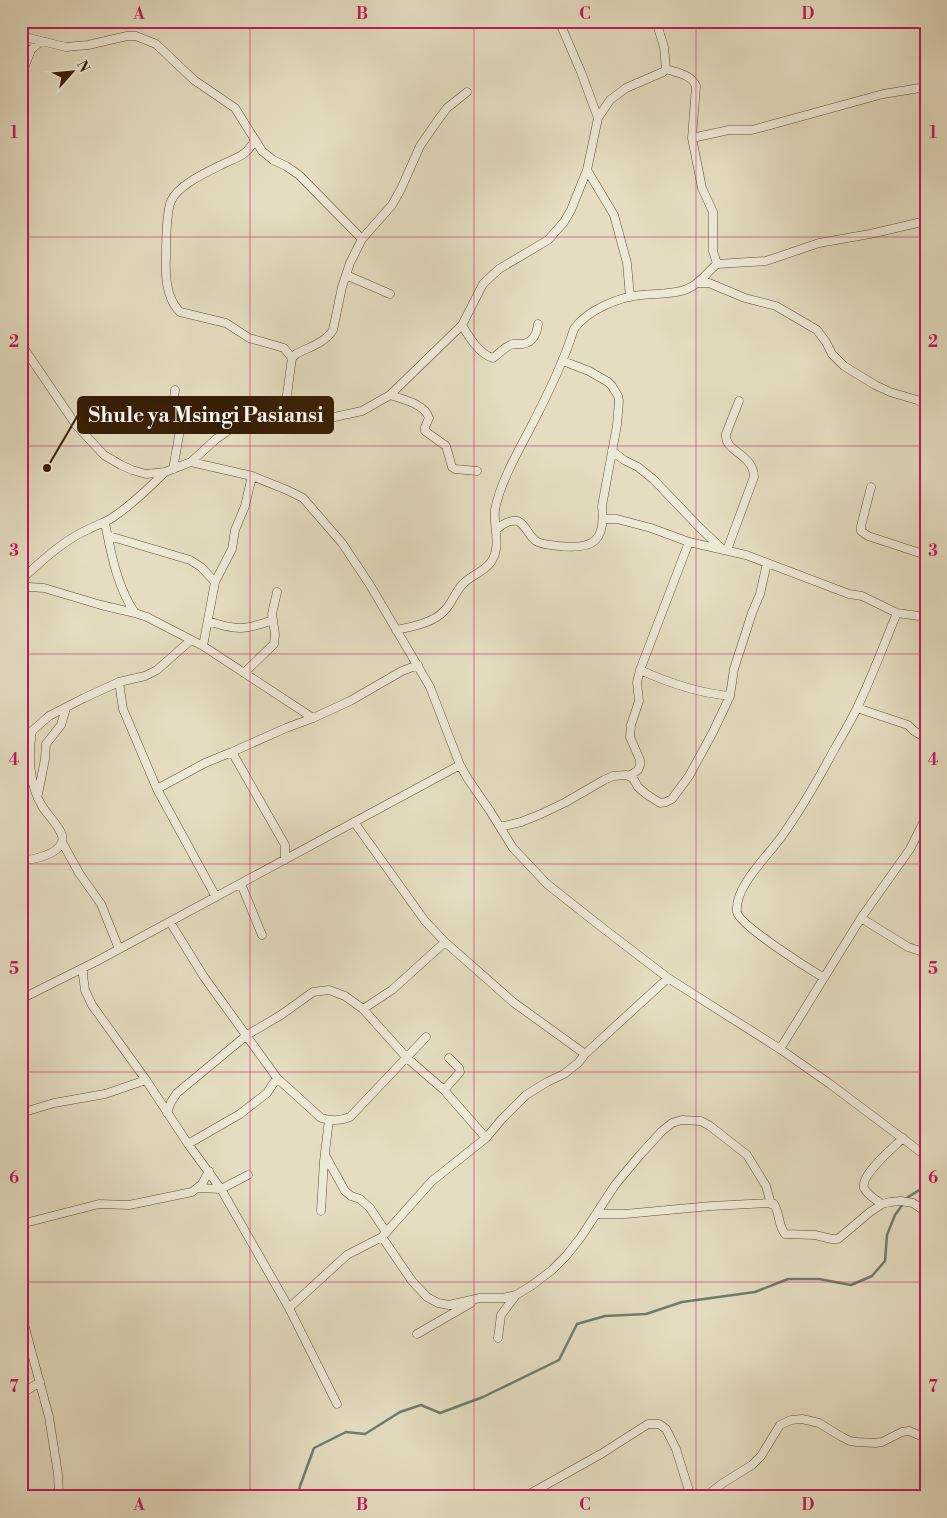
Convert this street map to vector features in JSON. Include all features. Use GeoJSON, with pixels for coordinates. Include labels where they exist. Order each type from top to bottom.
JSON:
{"type":"FeatureCollection","features":[{"type":"Feature","properties":{"kind":"street"},"geometry":{"type":"LineString","coordinates":[[559,21],[582,72],[598,118]]}},
{"type":"Feature","properties":{"kind":"street"},"geometry":{"type":"LineString","coordinates":[[656,21],[664,47],[666,69]]}},
{"type":"Feature","properties":{"kind":"street"},"geometry":{"type":"LineString","coordinates":[[21,36],[66,47],[88,45],[127,36],[136,36],[156,44],[194,80],[235,108],[262,151],[273,160],[299,175],[362,239]]}},
{"type":"Feature","properties":{"kind":"street"},"geometry":{"type":"LineString","coordinates":[[21,76],[31,50],[41,41]]}},
{"type":"Feature","properties":{"kind":"street"},"geometry":{"type":"LineString","coordinates":[[21,344],[76,425],[104,455],[132,470],[146,474],[169,470],[190,462],[216,439],[235,426],[270,412],[285,409],[325,419],[362,411],[390,395],[462,325],[483,284],[499,268],[548,240],[558,230],[571,210],[587,170],[598,118],[610,100],[626,88],[666,69]]}},
{"type":"Feature","properties":{"kind":"street"},"geometry":{"type":"LineString","coordinates":[[666,69],[689,76],[694,80],[696,86],[692,138],[702,188],[713,212],[713,251],[717,264]]}},
{"type":"Feature","properties":{"kind":"street"},"geometry":{"type":"LineString","coordinates":[[692,138],[729,130],[752,130],[883,94],[926,86]]}},
{"type":"Feature","properties":{"kind":"street"},"geometry":{"type":"LineString","coordinates":[[285,409],[292,358],[296,354],[324,340],[333,330],[346,275],[362,239],[392,205],[420,146],[438,120],[447,108],[468,92]]}},
{"type":"Feature","properties":{"kind":"street"},"geometry":{"type":"LineString","coordinates":[[255,140],[248,152],[239,158],[210,171],[176,192],[170,202],[166,260],[167,284],[172,299],[180,312],[226,323],[249,338],[284,348],[292,358]]}},
{"type":"Feature","properties":{"kind":"street"},"geometry":{"type":"LineString","coordinates":[[587,170],[614,215],[627,264],[630,297]]}},
{"type":"Feature","properties":{"kind":"street"},"geometry":{"type":"LineString","coordinates":[[396,630],[433,619],[445,610],[455,592],[464,582],[491,563],[495,553],[495,510],[506,476],[563,361],[574,329],[579,322],[598,308],[630,297],[680,292],[699,283],[717,264],[766,261],[819,243],[926,221]]}},
{"type":"Feature","properties":{"kind":"street"},"geometry":{"type":"LineString","coordinates":[[346,275],[390,294]]}},
{"type":"Feature","properties":{"kind":"street"},"geometry":{"type":"LineString","coordinates":[[699,283],[710,283],[745,298],[776,306],[817,330],[832,354],[844,366],[890,392],[926,404]]}},
{"type":"Feature","properties":{"kind":"street"},"geometry":{"type":"LineString","coordinates":[[462,325],[485,356],[493,358],[513,344],[525,344],[532,340],[537,332],[538,324]]}},
{"type":"Feature","properties":{"kind":"street"},"geometry":{"type":"LineString","coordinates":[[496,530],[508,521],[518,521],[527,528],[536,541],[575,548],[582,547],[597,539],[603,528],[602,506],[617,425],[619,401],[616,391],[608,382],[589,371],[563,361]]}},
{"type":"Feature","properties":{"kind":"street"},"geometry":{"type":"LineString","coordinates":[[175,390],[173,406],[180,430],[169,470],[134,502],[105,523],[88,529],[67,542],[22,576],[25,588],[44,588],[101,606],[147,617],[203,646],[314,718]]}},
{"type":"Feature","properties":{"kind":"street"},"geometry":{"type":"LineString","coordinates":[[390,395],[417,405],[427,412],[429,418],[425,431],[446,446],[452,467],[455,469],[477,471]]}},
{"type":"Feature","properties":{"kind":"street"},"geometry":{"type":"LineString","coordinates":[[724,549],[754,477],[752,466],[745,457],[727,444],[725,440],[739,400]]}},
{"type":"Feature","properties":{"kind":"street"},"geometry":{"type":"LineString","coordinates":[[612,451],[653,479],[699,527],[724,549]]}},
{"type":"Feature","properties":{"kind":"street"},"geometry":{"type":"LineString","coordinates":[[190,462],[252,476],[303,498],[342,543],[370,585],[418,665],[436,703],[460,765],[513,848],[547,884],[668,978],[780,1049],[926,1156]]}},
{"type":"Feature","properties":{"kind":"street"},"geometry":{"type":"LineString","coordinates":[[203,646],[216,582],[232,549],[235,530],[245,506],[252,476]]}},
{"type":"Feature","properties":{"kind":"street"},"geometry":{"type":"LineString","coordinates":[[871,487],[861,526],[862,531],[868,536],[926,555]]}},
{"type":"Feature","properties":{"kind":"street"},"geometry":{"type":"LineString","coordinates":[[604,519],[617,519],[651,528],[689,542],[746,555],[849,594],[862,596],[897,613],[926,616]]}},
{"type":"Feature","properties":{"kind":"street"},"geometry":{"type":"LineString","coordinates":[[105,523],[120,583],[127,600],[136,613]]}},
{"type":"Feature","properties":{"kind":"street"},"geometry":{"type":"LineString","coordinates":[[109,536],[190,560],[201,567],[216,582]]}},
{"type":"Feature","properties":{"kind":"street"},"geometry":{"type":"LineString","coordinates":[[629,776],[638,770],[640,764],[630,737],[631,725],[639,701],[637,682],[640,670],[689,542]]}},
{"type":"Feature","properties":{"kind":"street"},"geometry":{"type":"LineString","coordinates":[[500,827],[521,822],[541,814],[613,776],[626,775],[633,778],[646,794],[660,803],[672,799],[689,776],[730,696],[734,670],[760,594],[767,563]]}},
{"type":"Feature","properties":{"kind":"street"},"geometry":{"type":"LineString","coordinates":[[244,673],[274,644],[273,610],[277,592]]}},
{"type":"Feature","properties":{"kind":"street"},"geometry":{"type":"LineString","coordinates":[[824,978],[743,922],[737,914],[738,898],[744,884],[782,836],[814,786],[857,708],[897,613]]}},
{"type":"Feature","properties":{"kind":"street"},"geometry":{"type":"LineString","coordinates":[[208,621],[231,628],[243,629],[273,620]]}},
{"type":"Feature","properties":{"kind":"street"},"geometry":{"type":"LineString","coordinates":[[21,736],[32,731],[49,716],[84,698],[119,682],[146,676],[156,670],[191,640]]}},
{"type":"Feature","properties":{"kind":"street"},"geometry":{"type":"LineString","coordinates":[[157,789],[205,763],[350,701],[402,671],[418,665]]}},
{"type":"Feature","properties":{"kind":"street"},"geometry":{"type":"LineString","coordinates":[[640,670],[691,690],[730,696]]}},
{"type":"Feature","properties":{"kind":"street"},"geometry":{"type":"LineString","coordinates":[[119,682],[123,709],[157,789],[216,897]]}},
{"type":"Feature","properties":{"kind":"street"},"geometry":{"type":"LineString","coordinates":[[37,796],[46,759],[46,744],[61,725],[66,708]]}},
{"type":"Feature","properties":{"kind":"street"},"geometry":{"type":"LineString","coordinates":[[857,708],[908,725],[926,738]]}},
{"type":"Feature","properties":{"kind":"street"},"geometry":{"type":"LineString","coordinates":[[32,731],[30,751],[32,776],[37,796],[42,808],[59,829],[62,842],[80,873],[102,904],[119,949]]}},
{"type":"Feature","properties":{"kind":"street"},"geometry":{"type":"LineString","coordinates":[[232,752],[280,835],[286,848],[285,860]]}},
{"type":"Feature","properties":{"kind":"street"},"geometry":{"type":"LineString","coordinates":[[21,999],[84,968],[460,765]]}},
{"type":"Feature","properties":{"kind":"street"},"geometry":{"type":"LineString","coordinates":[[780,1049],[861,918],[910,849],[926,817]]}},
{"type":"Feature","properties":{"kind":"street"},"geometry":{"type":"LineString","coordinates":[[354,822],[425,922],[513,1002],[585,1054]]}},
{"type":"Feature","properties":{"kind":"street"},"geometry":{"type":"LineString","coordinates":[[918,833],[926,837]]}},
{"type":"Feature","properties":{"kind":"street"},"geometry":{"type":"LineString","coordinates":[[21,860],[32,860],[44,856],[56,849],[62,842]]}},
{"type":"Feature","properties":{"kind":"street"},"geometry":{"type":"LineString","coordinates":[[241,884],[262,935]]}},
{"type":"Feature","properties":{"kind":"street"},"geometry":{"type":"LineString","coordinates":[[861,918],[908,947],[926,953]]}},
{"type":"Feature","properties":{"kind":"street"},"geometry":{"type":"LineString","coordinates":[[170,922],[204,976],[276,1078],[322,1118],[339,1121],[350,1117],[426,1037]]}},
{"type":"Feature","properties":{"kind":"street"},"geometry":{"type":"LineString","coordinates":[[364,1009],[392,990],[445,942]]}},
{"type":"Feature","properties":{"kind":"street"},"geometry":{"type":"LineString","coordinates":[[84,968],[85,990],[92,1005],[221,1189],[289,1308],[337,1404]]}},
{"type":"Feature","properties":{"kind":"street"},"geometry":{"type":"LineString","coordinates":[[289,1308],[347,1255],[384,1235],[432,1180],[486,1138],[502,1118],[526,1096],[547,1082],[564,1074],[578,1063],[585,1054],[668,978]]}},
{"type":"Feature","properties":{"kind":"street"},"geometry":{"type":"LineString","coordinates":[[168,1113],[171,1102],[177,1093],[247,1035],[313,992],[317,990],[330,990],[346,996],[364,1009],[407,1058],[444,1090],[486,1138]]}},
{"type":"Feature","properties":{"kind":"street"},"geometry":{"type":"LineString","coordinates":[[444,1090],[460,1072],[459,1068],[449,1058]]}},
{"type":"Feature","properties":{"kind":"street"},"geometry":{"type":"LineString","coordinates":[[188,1144],[240,1114],[267,1093],[276,1078]]}},
{"type":"Feature","properties":{"kind":"street"},"geometry":{"type":"LineString","coordinates":[[21,1113],[54,1103],[105,1094],[146,1080]]}},
{"type":"Feature","properties":{"kind":"street"},"geometry":{"type":"LineString","coordinates":[[321,1211],[329,1120]]}},
{"type":"Feature","properties":{"kind":"street"},"geometry":{"type":"LineString","coordinates":[[325,1155],[346,1191],[370,1208],[412,1281],[427,1297],[438,1303],[449,1305],[480,1298],[503,1298],[516,1295],[552,1270],[566,1256],[615,1185],[657,1137],[672,1123],[682,1120],[701,1121],[747,1155],[764,1181],[771,1204]]}},
{"type":"Feature","properties":{"kind":"street"},"geometry":{"type":"LineString","coordinates":[[882,1204],[870,1196],[864,1188],[864,1181],[875,1166],[903,1138]]}},
{"type":"Feature","properties":{"kind":"street"},"geometry":{"type":"LineString","coordinates":[[21,1224],[51,1218],[75,1209],[99,1204],[129,1205],[192,1192],[202,1184],[209,1171]]}},
{"type":"Feature","properties":{"kind":"street"},"geometry":{"type":"LineString","coordinates":[[198,1188],[221,1189],[248,1175]]}},
{"type":"Feature","properties":{"kind":"street"},"geometry":{"type":"LineString","coordinates":[[596,1214],[625,1214],[711,1206],[774,1204],[785,1234],[815,1235],[834,1240],[882,1204],[901,1201],[913,1203],[926,1212]]}},
{"type":"Feature","properties":{"kind":"street"},"geometry":{"type":"LineString","coordinates":[[498,1338],[501,1316],[516,1295]]}},
{"type":"Feature","properties":{"kind":"street"},"geometry":{"type":"LineString","coordinates":[[417,1334],[480,1298]]}},
{"type":"Feature","properties":{"kind":"street"},"geometry":{"type":"LineString","coordinates":[[21,1313],[49,1417],[59,1497]]}},
{"type":"Feature","properties":{"kind":"street"},"geometry":{"type":"LineString","coordinates":[[21,1394],[40,1382]]}},
{"type":"Feature","properties":{"kind":"street"},"geometry":{"type":"LineString","coordinates":[[705,1497],[752,1465],[761,1456],[780,1425],[791,1420],[802,1419],[820,1423],[842,1437],[857,1442],[882,1442],[902,1432],[909,1431],[926,1438]]}},
{"type":"Feature","properties":{"kind":"street"},"geometry":{"type":"LineString","coordinates":[[524,1497],[601,1454],[648,1424],[659,1424],[666,1429],[676,1449],[692,1497]]}},
{"type":"Feature","properties":{"kind":"waterway"},"geometry":{"type":"LineString","coordinates":[[906,1199],[926,1186]]}},
{"type":"Feature","properties":{"kind":"waterway"},"geometry":{"type":"LineString","coordinates":[[298,1497],[300,1486],[314,1448],[346,1432],[365,1434],[400,1412],[421,1405],[440,1413],[483,1397],[559,1360],[577,1324],[605,1316],[646,1314],[682,1302],[755,1292],[788,1279],[819,1279],[851,1285],[872,1276],[885,1261],[887,1235],[895,1215],[903,1204]]}},
{"type":"Feature","properties":{"kind":"place","name":"Shule ya Msingi Pasiansi"},"geometry":{"type":"Point","coordinates":[47,468]}}]}
